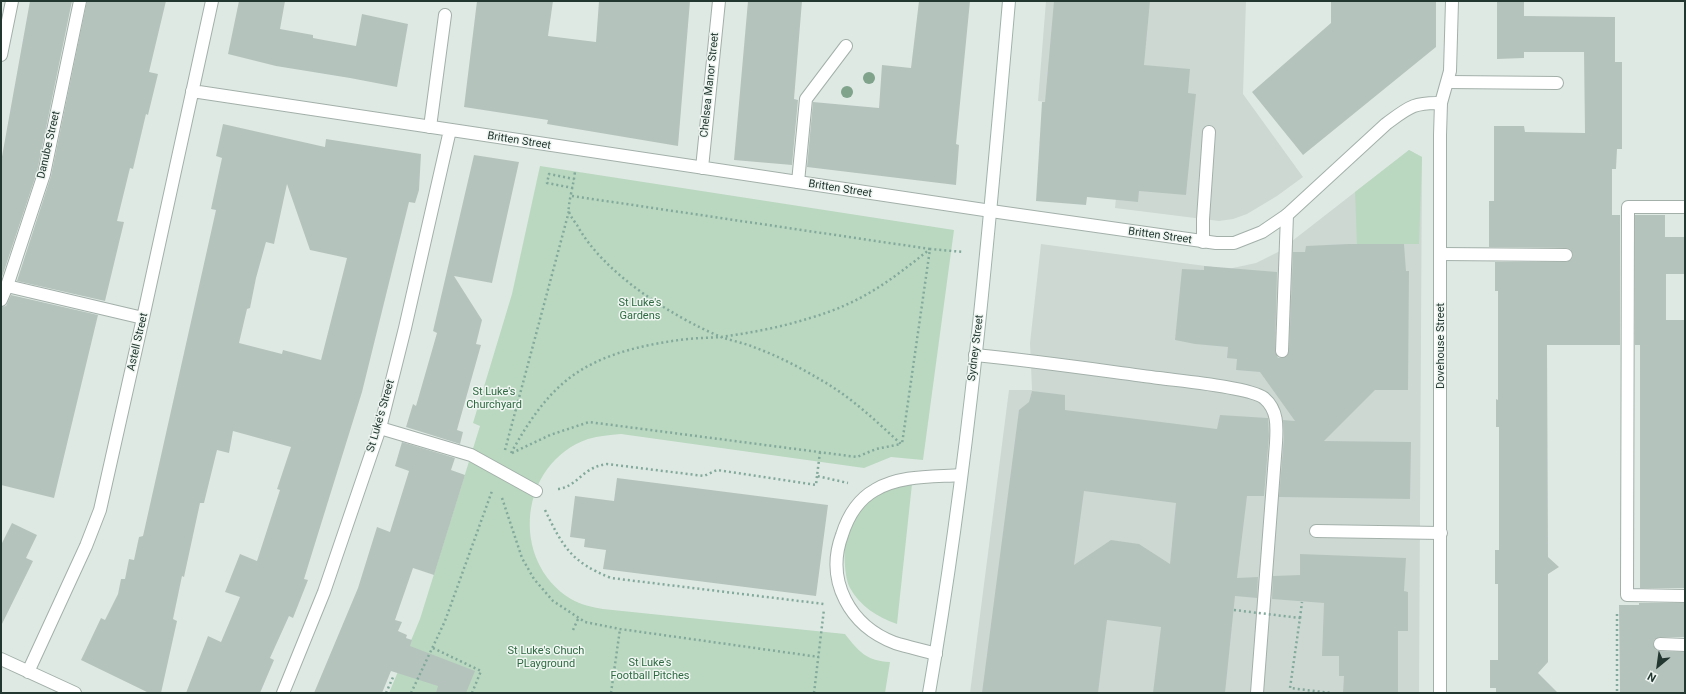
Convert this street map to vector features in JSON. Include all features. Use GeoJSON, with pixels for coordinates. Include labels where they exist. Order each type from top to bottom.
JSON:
{"type":"FeatureCollection","features":[{"type":"Feature","properties":{"kind":"street"},"geometry":{"type":"LineString","coordinates":[[1,56],[12,1]]}},
{"type":"Feature","properties":{"kind":"street","name":"Danube Street"},"geometry":{"type":"LineString","coordinates":[[1,300],[44,174],[80,1]]}},
{"type":"Feature","properties":{"kind":"street","name":"Astell Street"},"geometry":{"type":"LineString","coordinates":[[28,672],[86,546],[100,510],[212,1]]}},
{"type":"Feature","properties":{"kind":"street","name":"Chelsea Manor Street"},"geometry":{"type":"LineString","coordinates":[[702,168],[719,1]]}},
{"type":"Feature","properties":{"kind":"street","name":"Sydney Street"},"geometry":{"type":"LineString","coordinates":[[929,693],[936,654],[961,475],[987,255],[1009,1]]}},
{"type":"Feature","properties":{"kind":"street","name":"Dovehouse Street"},"geometry":{"type":"LineString","coordinates":[[1440,693],[1440,135],[1441,103],[1448,82],[1452,1]]}},
{"type":"Feature","properties":{"kind":"street"},"geometry":{"type":"LineString","coordinates":[[430,127],[445,15]]}},
{"type":"Feature","properties":{"kind":"street"},"geometry":{"type":"LineString","coordinates":[[798,182],[806,99],[846,46]]}},
{"type":"Feature","properties":{"kind":"street"},"geometry":{"type":"LineString","coordinates":[[1448,82],[1557,84]]}},
{"type":"Feature","properties":{"kind":"street","name":"Britten Street"},"geometry":{"type":"LineString","coordinates":[[192,91],[991,212],[1216,243],[1234,243],[1262,232],[1287,215],[1386,124],[1412,105],[1428,102],[1441,103]]}},
{"type":"Feature","properties":{"kind":"street","name":"St Luke's Street"},"geometry":{"type":"LineString","coordinates":[[283,693],[324,592],[380,428],[405,328],[450,130]]}},
{"type":"Feature","properties":{"kind":"street"},"geometry":{"type":"LineString","coordinates":[[1203,242],[1203,219],[1209,132]]}},
{"type":"Feature","properties":{"kind":"street"},"geometry":{"type":"LineString","coordinates":[[1685,207],[1628,207],[1627,594],[1685,596]]}},
{"type":"Feature","properties":{"kind":"street"},"geometry":{"type":"LineString","coordinates":[[1282,351],[1287,215]]}},
{"type":"Feature","properties":{"kind":"street"},"geometry":{"type":"LineString","coordinates":[[1440,254],[1566,255]]}},
{"type":"Feature","properties":{"kind":"street"},"geometry":{"type":"LineString","coordinates":[[7,286],[143,318]]}},
{"type":"Feature","properties":{"kind":"street"},"geometry":{"type":"LineString","coordinates":[[975,355],[1205,384],[1250,392],[1263,398],[1272,407],[1277,422],[1276,443],[1257,693]]}},
{"type":"Feature","properties":{"kind":"street"},"geometry":{"type":"LineString","coordinates":[[380,428],[471,455],[498,475],[536,491]]}},
{"type":"Feature","properties":{"kind":"street"},"geometry":{"type":"LineString","coordinates":[[936,654],[894,642],[872,631],[858,619],[844,599],[838,584],[836,560],[839,542],[852,512],[861,499],[875,489],[890,483],[908,479],[961,475]]}},
{"type":"Feature","properties":{"kind":"street"},"geometry":{"type":"LineString","coordinates":[[1316,531],[1441,533]]}},
{"type":"Feature","properties":{"kind":"street"},"geometry":{"type":"LineString","coordinates":[[1660,644],[1685,644]]}},
{"type":"Feature","properties":{"kind":"street"},"geometry":{"type":"LineString","coordinates":[[1,659],[75,693]]}},
{"type":"Feature","properties":{"kind":"path"},"geometry":{"type":"LineString","coordinates":[[411,693],[445,621],[498,475],[569,211],[572,196],[573,188],[574,179],[549,174],[547,183],[573,188]]}},
{"type":"Feature","properties":{"kind":"path"},"geometry":{"type":"LineString","coordinates":[[572,196],[930,249],[987,255]]}},
{"type":"Feature","properties":{"kind":"path"},"geometry":{"type":"LineString","coordinates":[[569,211],[584,239],[603,261],[635,287],[662,305],[721,336],[756,348],[821,380],[847,397],[902,444]]}},
{"type":"Feature","properties":{"kind":"path"},"geometry":{"type":"LineString","coordinates":[[902,444],[876,449],[857,456],[589,422],[550,434],[510,454],[546,399],[562,384],[587,367],[608,356],[636,348],[678,340],[721,336],[809,319],[862,299],[891,280],[930,249]]}},
{"type":"Feature","properties":{"kind":"path"},"geometry":{"type":"LineString","coordinates":[[902,444],[930,249]]}},
{"type":"Feature","properties":{"kind":"path"},"geometry":{"type":"LineString","coordinates":[[814,693],[825,604],[611,578],[589,569],[567,550],[536,491],[564,488],[589,470],[607,464],[704,476],[717,470],[816,485],[820,452]]}},
{"type":"Feature","properties":{"kind":"path"},"geometry":{"type":"LineString","coordinates":[[498,475],[522,558],[534,579],[552,601],[578,619],[585,622],[620,629],[819,657]]}},
{"type":"Feature","properties":{"kind":"path"},"geometry":{"type":"LineString","coordinates":[[817,476],[875,489]]}},
{"type":"Feature","properties":{"kind":"path"},"geometry":{"type":"LineString","coordinates":[[1617,693],[1617,595],[1627,594]]}},
{"type":"Feature","properties":{"kind":"path"},"geometry":{"type":"LineString","coordinates":[[1302,602],[1290,688],[1330,693]]}},
{"type":"Feature","properties":{"kind":"path"},"geometry":{"type":"LineString","coordinates":[[1234,610],[1300,618]]}},
{"type":"Feature","properties":{"kind":"path"},"geometry":{"type":"LineString","coordinates":[[573,630],[578,619]]}},
{"type":"Feature","properties":{"kind":"path"},"geometry":{"type":"LineString","coordinates":[[611,693],[620,629]]}},
{"type":"Feature","properties":{"kind":"path"},"geometry":{"type":"LineString","coordinates":[[433,648],[481,671],[472,693]]}},
{"type":"Feature","properties":{"kind":"path"},"geometry":{"type":"LineString","coordinates":[[386,693],[394,675]]}},
{"type":"Feature","properties":{"kind":"shaded area"},"geometry":{"type":"Polygon","coordinates":[[[1046,1],[1246,1],[1243,94],[1303,177],[1277,196],[1247,214],[1233,219],[1219,221],[1115,208],[1120,157],[1045,102],[1038,101],[1046,1]]]}},
{"type":"Feature","properties":{"kind":"shaded area"},"geometry":{"type":"Polygon","coordinates":[[[1409,150],[1422,157],[1419,693],[970,693],[1009,390],[1032,390],[1030,343],[1041,244],[1228,269],[1256,263],[1278,252],[1409,150]]]}},
{"type":"Feature","properties":{"kind":"green space"},"geometry":{"type":"Polygon","coordinates":[[[1409,150],[1422,157],[1419,244],[1357,244],[1355,192],[1409,150]]]}},
{"type":"Feature","properties":{"kind":"green space","name":"St Luke's Gardens"},"geometry":{"type":"Polygon","coordinates":[[[540,166],[954,230],[923,460],[891,457],[864,468],[621,434],[604,436],[588,439],[565,451],[548,469],[536,490],[530,514],[531,538],[538,561],[551,582],[571,599],[587,606],[603,609],[845,634],[859,651],[875,660],[890,662],[885,693],[389,693],[420,619],[480,426],[473,423],[512,294],[540,166]]]}},
{"type":"Feature","properties":{"kind":"green space"},"geometry":{"type":"Polygon","coordinates":[[[912,484],[897,624],[870,610],[854,594],[850,588],[846,574],[845,547],[850,522],[870,498],[886,490],[912,484]]]}},
{"type":"Feature","properties":{"kind":"building"},"geometry":{"type":"Polygon","coordinates":[[[30,1],[72,1],[37,172],[1,280],[1,162],[30,1]]]}},
{"type":"Feature","properties":{"kind":"building"},"geometry":{"type":"Polygon","coordinates":[[[87,1],[166,1],[149,72],[158,74],[148,115],[146,114],[133,169],[130,168],[117,221],[124,222],[105,301],[17,281],[51,176],[87,1]]]}},
{"type":"Feature","properties":{"kind":"building"},"geometry":{"type":"Polygon","coordinates":[[[239,1],[285,1],[280,29],[313,35],[313,38],[356,46],[362,14],[408,24],[397,87],[276,66],[228,54],[239,1]]]}},
{"type":"Feature","properties":{"kind":"building"},"geometry":{"type":"Polygon","coordinates":[[[477,1],[553,1],[548,36],[596,42],[599,1],[690,1],[678,146],[547,124],[548,120],[464,107],[477,1]]]}},
{"type":"Feature","properties":{"kind":"building"},"geometry":{"type":"Polygon","coordinates":[[[748,1],[802,1],[794,99],[798,100],[792,165],[734,160],[748,1]]]}},
{"type":"Feature","properties":{"kind":"building"},"geometry":{"type":"Polygon","coordinates":[[[919,1],[970,1],[956,144],[959,145],[956,185],[807,167],[813,102],[879,108],[882,65],[911,68],[919,1]]]}},
{"type":"Feature","properties":{"kind":"building"},"geometry":{"type":"Polygon","coordinates":[[[1054,1],[1150,1],[1144,65],[1190,69],[1188,93],[1196,94],[1186,195],[1139,191],[1138,202],[1087,197],[1086,205],[1036,201],[1042,102],[1045,102],[1054,1]]]}},
{"type":"Feature","properties":{"kind":"building"},"geometry":{"type":"Polygon","coordinates":[[[1331,1],[1436,1],[1436,47],[1303,155],[1252,92],[1331,23],[1331,1]]]}},
{"type":"Feature","properties":{"kind":"building"},"geometry":{"type":"Polygon","coordinates":[[[1497,1],[1524,1],[1524,16],[1615,17],[1615,62],[1622,62],[1622,149],[1617,149],[1616,169],[1612,169],[1612,215],[1620,215],[1620,345],[1547,345],[1548,557],[1559,567],[1548,574],[1548,662],[1538,673],[1558,693],[1496,693],[1496,688],[1490,688],[1490,660],[1498,660],[1498,584],[1495,584],[1495,550],[1499,550],[1499,427],[1496,427],[1496,399],[1498,400],[1498,291],[1495,291],[1495,262],[1566,262],[1572,259],[1573,255],[1570,249],[1566,248],[1489,247],[1489,201],[1494,201],[1494,126],[1524,126],[1525,132],[1585,133],[1584,52],[1524,52],[1524,58],[1497,59],[1497,1]]]}},
{"type":"Feature","properties":{"kind":"building"},"geometry":{"type":"Polygon","coordinates":[[[223,124],[325,147],[326,139],[421,154],[419,190],[415,203],[409,202],[362,392],[304,579],[308,580],[293,618],[289,616],[270,658],[274,660],[260,693],[186,693],[208,636],[221,642],[240,597],[225,592],[240,554],[257,561],[280,490],[277,489],[291,447],[233,431],[229,453],[217,450],[204,503],[200,503],[173,619],[177,621],[161,693],[149,693],[81,660],[101,618],[105,620],[118,594],[121,579],[125,579],[129,559],[134,560],[139,537],[143,536],[216,210],[211,209],[222,158],[216,156],[223,124]],[[287,184],[274,244],[266,242],[256,278],[250,308],[247,309],[239,343],[282,354],[283,350],[321,360],[347,258],[310,250],[287,184]]]}},
{"type":"Feature","properties":{"kind":"building"},"geometry":{"type":"Polygon","coordinates":[[[474,155],[519,162],[492,283],[454,276],[482,320],[476,344],[481,345],[457,430],[463,432],[460,444],[406,427],[413,404],[416,406],[437,333],[433,331],[474,155]]]}},
{"type":"Feature","properties":{"kind":"building"},"geometry":{"type":"Polygon","coordinates":[[[1635,215],[1665,215],[1665,237],[1685,237],[1685,274],[1666,274],[1666,320],[1685,320],[1685,588],[1640,588],[1640,345],[1635,345],[1635,215]]]}},
{"type":"Feature","properties":{"kind":"building"},"geometry":{"type":"Polygon","coordinates":[[[1404,244],[1406,271],[1409,271],[1408,390],[1375,390],[1324,441],[1411,442],[1410,499],[1279,497],[1284,437],[1283,420],[1295,421],[1260,372],[1236,370],[1237,359],[1227,358],[1228,347],[1195,344],[1175,340],[1182,269],[1204,270],[1204,266],[1277,272],[1275,351],[1278,358],[1286,357],[1289,351],[1293,252],[1305,252],[1306,246],[1404,244]]]}},
{"type":"Feature","properties":{"kind":"building"},"geometry":{"type":"Polygon","coordinates":[[[11,295],[98,315],[54,498],[1,485],[1,307],[6,306],[11,295]]]}},
{"type":"Feature","properties":{"kind":"building"},"geometry":{"type":"Polygon","coordinates":[[[1032,391],[1065,395],[1065,410],[1217,429],[1220,415],[1268,418],[1269,436],[1264,496],[1247,496],[1237,578],[1258,577],[1257,598],[1235,596],[1225,693],[1153,693],[1161,627],[1107,620],[1098,693],[982,693],[1019,410],[1029,402],[1032,391]],[[1084,491],[1074,565],[1111,540],[1139,544],[1170,564],[1176,503],[1084,491]]]}},
{"type":"Feature","properties":{"kind":"building"},"geometry":{"type":"Polygon","coordinates":[[[402,442],[455,458],[451,470],[465,475],[434,575],[413,568],[395,620],[402,622],[398,631],[407,635],[406,638],[412,640],[410,646],[475,671],[466,693],[436,693],[438,686],[391,671],[382,693],[314,693],[358,588],[377,527],[390,532],[409,471],[395,466],[402,442]]]}},
{"type":"Feature","properties":{"kind":"building"},"geometry":{"type":"Polygon","coordinates":[[[617,478],[828,505],[816,596],[603,569],[606,550],[584,547],[585,539],[570,537],[575,496],[614,501],[617,478]]]}},
{"type":"Feature","properties":{"kind":"building"},"geometry":{"type":"Polygon","coordinates":[[[12,523],[37,535],[26,558],[33,561],[1,626],[1,545],[12,523]]]}},
{"type":"Feature","properties":{"kind":"building"},"geometry":{"type":"Polygon","coordinates":[[[1300,554],[1406,558],[1404,591],[1408,592],[1408,631],[1398,631],[1398,693],[1343,693],[1344,676],[1339,676],[1339,656],[1322,656],[1324,603],[1272,599],[1273,576],[1300,575],[1300,554]]]}},
{"type":"Feature","properties":{"kind":"building"},"geometry":{"type":"Polygon","coordinates":[[[1639,603],[1685,603],[1685,637],[1660,637],[1654,640],[1653,644],[1656,650],[1659,651],[1685,652],[1685,693],[1620,693],[1619,605],[1639,605],[1639,603]]]}},
{"type":"Feature","properties":{"kind":"park label","name":"St Luke's Churchyard"},"geometry":{"type":"Point","coordinates":[494,398]}},
{"type":"Feature","properties":{"kind":"park label","name":"St Luke's Chuch PLayground"},"geometry":{"type":"Point","coordinates":[546,657]}},
{"type":"Feature","properties":{"kind":"park label","name":"St Luke's Football Pitches"},"geometry":{"type":"Point","coordinates":[650,669]}}]}
